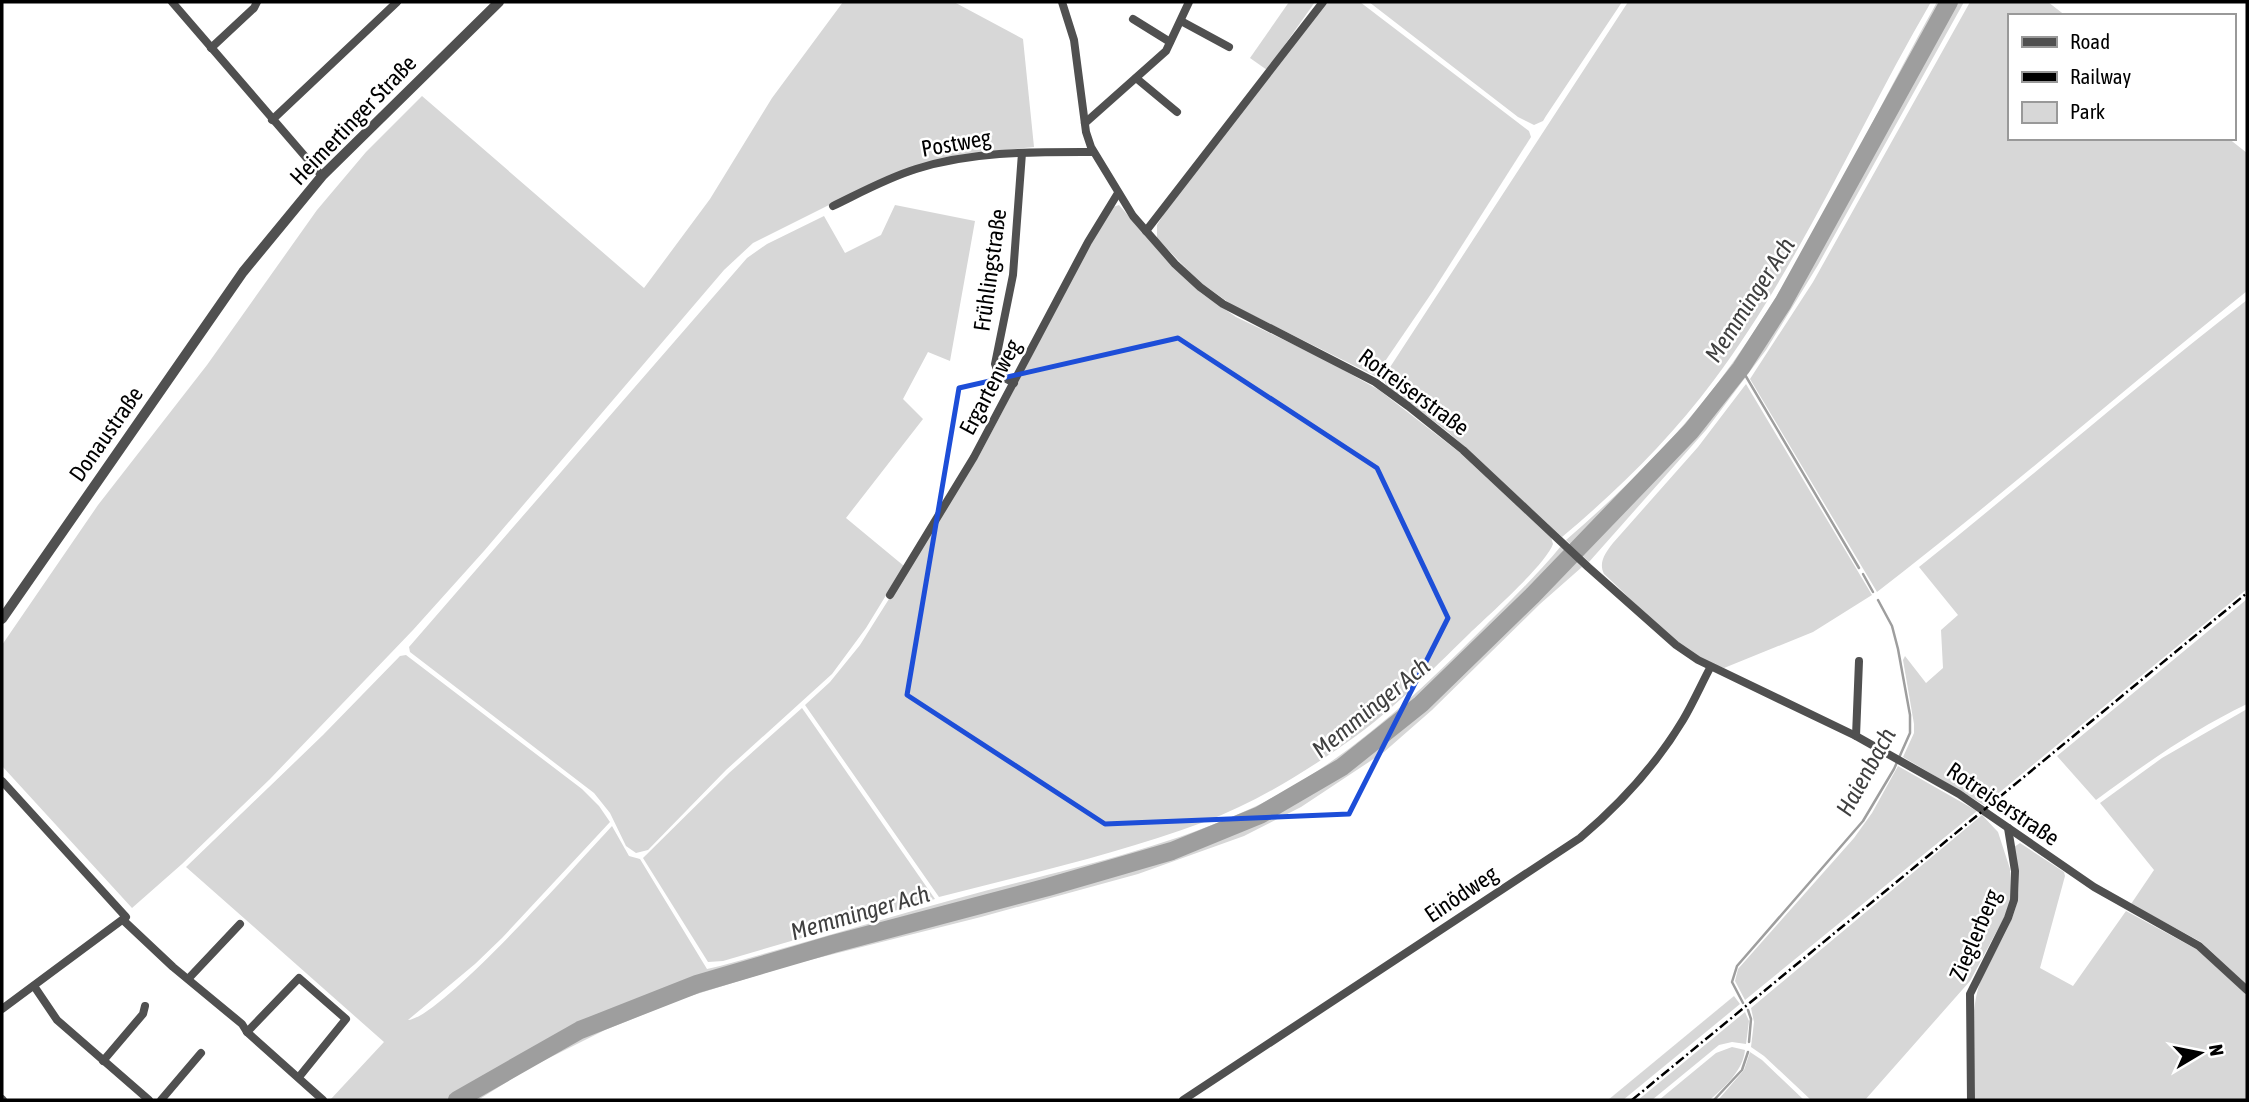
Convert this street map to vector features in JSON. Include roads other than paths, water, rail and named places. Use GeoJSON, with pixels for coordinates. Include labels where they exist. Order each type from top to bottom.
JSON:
{"type":"FeatureCollection","features":[{"type":"Feature","properties":{"kind":"street"},"geometry":{"type":"LineString","coordinates":[[172,2],[322,176]]}},
{"type":"Feature","properties":{"kind":"street"},"geometry":{"type":"LineString","coordinates":[[211,48],[254,8],[257,2]]}},
{"type":"Feature","properties":{"kind":"street"},"geometry":{"type":"LineString","coordinates":[[272,120],[397,2]]}},
{"type":"Feature","properties":{"kind":"street","name":"Heimertinger Straße"},"geometry":{"type":"LineString","coordinates":[[243,272],[322,176],[499,2]]}},
{"type":"Feature","properties":{"kind":"street","name":"Rotreiserstraße"},"geometry":{"type":"LineString","coordinates":[[1062,2],[1074,40],[1085,123],[1093,152],[1118,194],[1146,232],[1175,264],[1211,296],[1241,315],[1376,382],[1463,450],[1676,645],[1710,668],[1856,736],[1959,794],[2071,873],[2199,946],[2247,990]]}},
{"type":"Feature","properties":{"kind":"street"},"geometry":{"type":"LineString","coordinates":[[1085,123],[1166,51],[1189,2]]}},
{"type":"Feature","properties":{"kind":"street"},"geometry":{"type":"LineString","coordinates":[[1146,232],[1323,2]]}},
{"type":"Feature","properties":{"kind":"street"},"geometry":{"type":"LineString","coordinates":[[1133,19],[1170,42]]}},
{"type":"Feature","properties":{"kind":"street"},"geometry":{"type":"LineString","coordinates":[[1181,21],[1229,47]]}},
{"type":"Feature","properties":{"kind":"street"},"geometry":{"type":"LineString","coordinates":[[1136,78],[1177,112]]}},
{"type":"Feature","properties":{"kind":"street","name":"Postweg"},"geometry":{"type":"LineString","coordinates":[[833,206],[918,168],[977,156],[1093,152]]}},
{"type":"Feature","properties":{"kind":"street","name":"Frühlingstraße"},"geometry":{"type":"LineString","coordinates":[[1014,383],[999,375],[995,364],[1013,275],[1022,153]]}},
{"type":"Feature","properties":{"kind":"street","name":"Ergartenweg"},"geometry":{"type":"LineString","coordinates":[[890,594],[965,474],[1088,242],[1118,194]]}},
{"type":"Feature","properties":{"kind":"street","name":"Donaustraße"},"geometry":{"type":"LineString","coordinates":[[2,619],[243,272]]}},
{"type":"Feature","properties":{"kind":"street"},"geometry":{"type":"LineString","coordinates":[[1856,736],[1859,661]]}},
{"type":"Feature","properties":{"kind":"street","name":"Einödweg"},"geometry":{"type":"LineString","coordinates":[[1183,1100],[1580,838],[1613,808],[1663,749],[1682,722],[1710,668]]}},
{"type":"Feature","properties":{"kind":"street"},"geometry":{"type":"LineString","coordinates":[[2,781],[124,919],[323,1100]]}},
{"type":"Feature","properties":{"kind":"street","name":"Zieglerberg"},"geometry":{"type":"LineString","coordinates":[[1970,1100],[1970,994],[2008,918],[2014,900],[2015,871],[2008,828]]}},
{"type":"Feature","properties":{"kind":"street"},"geometry":{"type":"LineString","coordinates":[[2,1009],[124,919]]}},
{"type":"Feature","properties":{"kind":"street"},"geometry":{"type":"LineString","coordinates":[[189,978],[240,924]]}},
{"type":"Feature","properties":{"kind":"street"},"geometry":{"type":"LineString","coordinates":[[247,1032],[299,978],[346,1019],[299,1077]]}},
{"type":"Feature","properties":{"kind":"street"},"geometry":{"type":"LineString","coordinates":[[34,986],[57,1020],[149,1100]]}},
{"type":"Feature","properties":{"kind":"street"},"geometry":{"type":"LineString","coordinates":[[103,1061],[143,1014],[145,1006]]}},
{"type":"Feature","properties":{"kind":"street"},"geometry":{"type":"LineString","coordinates":[[161,1100],[201,1053]]}},
{"type":"Feature","properties":{"kind":"waterway","name":"Memminger Ach"},"geometry":{"type":"LineString","coordinates":[[457,1100],[580,1030],[697,984],[1172,851],[1260,815],[1342,767],[1421,704],[1533,595],[1691,431],[1741,368],[1783,303],[1949,2]]}},
{"type":"Feature","properties":{"kind":"waterway","name":"Haienbach"},"geometry":{"type":"LineString","coordinates":[[1741,368],[1859,568]]}},
{"type":"Feature","properties":{"kind":"waterway","name":"Haienbach"},"geometry":{"type":"LineString","coordinates":[[1863,574],[1873,592]]}},
{"type":"Feature","properties":{"kind":"waterway","name":"Haienbach"},"geometry":{"type":"LineString","coordinates":[[1743,1003],[1732,982],[1737,966],[1863,821],[1894,769],[1910,733],[1910,715],[1898,649],[1892,626],[1878,600]]}},
{"type":"Feature","properties":{"kind":"waterway","name":"Haienbach"},"geometry":{"type":"LineString","coordinates":[[1748,1010],[1751,1019],[1749,1042]]}},
{"type":"Feature","properties":{"kind":"waterway","name":"Haienbach"},"geometry":{"type":"LineString","coordinates":[[1714,1100],[1742,1070],[1748,1052]]}},
{"type":"Feature","properties":{"kind":"railway"},"geometry":{"type":"LineString","coordinates":[[1632,1100],[2247,593]]}}]}
